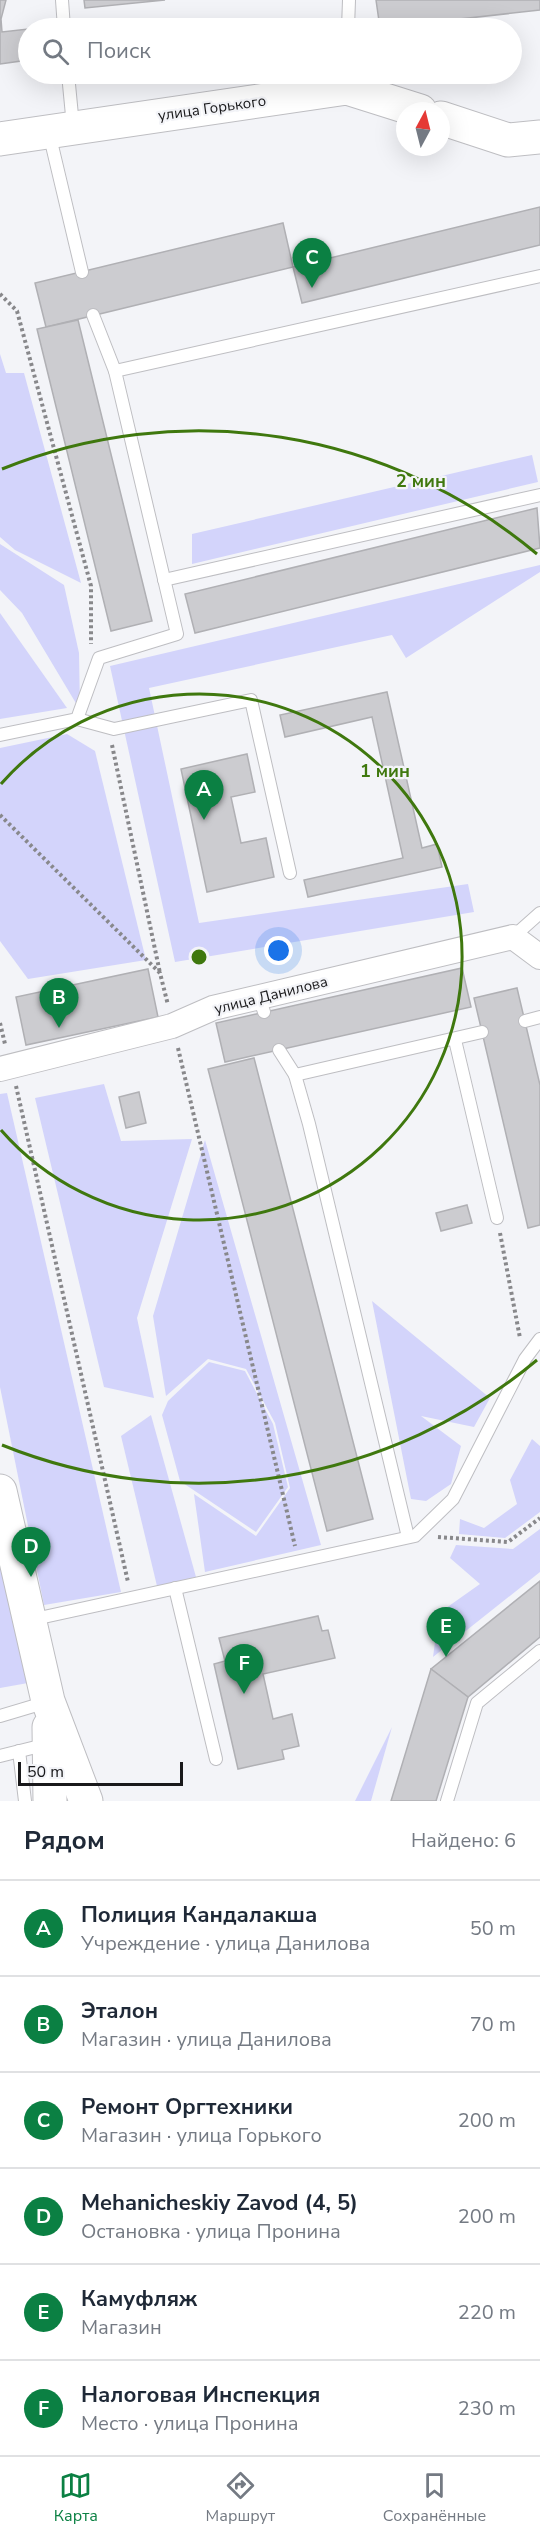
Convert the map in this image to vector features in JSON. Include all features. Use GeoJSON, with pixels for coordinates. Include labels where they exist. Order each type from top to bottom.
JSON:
{"type":"FeatureCollection","features":[{"type":"Feature","properties":{"kind":"street","name":"улица Горького"},"geometry":{"type":"LineString","coordinates":[[0,139],[325,84]]}},
{"type":"Feature","properties":{"kind":"street","name":"улица Горького"},"geometry":{"type":"LineString","coordinates":[[357,84],[399,102]]}},
{"type":"Feature","properties":{"kind":"street"},"geometry":{"type":"LineString","coordinates":[[450,121],[508,140],[540,137]]}},
{"type":"Feature","properties":{"kind":"street"},"geometry":{"type":"LineString","coordinates":[[513,938],[540,957]]}},
{"type":"Feature","properties":{"kind":"street","name":"улица Данилова"},"geometry":{"type":"LineString","coordinates":[[5,1068],[172,1026],[213,1008],[262,1005],[513,938]]}},
{"type":"Feature","properties":{"kind":"street"},"geometry":{"type":"LineString","coordinates":[[0,1491],[48,1701],[86,1801]]}},
{"type":"Feature","properties":{"kind":"street"},"geometry":{"type":"LineString","coordinates":[[48,1701],[34,1748],[50,1801]]}},
{"type":"Feature","properties":{"kind":"lane"},"geometry":{"type":"LineString","coordinates":[[62,0],[63,18]]}},
{"type":"Feature","properties":{"kind":"lane"},"geometry":{"type":"LineString","coordinates":[[348,18],[349,0]]}},
{"type":"Feature","properties":{"kind":"lane"},"geometry":{"type":"LineString","coordinates":[[67,84],[61,130],[82,272]]}},
{"type":"Feature","properties":{"kind":"lane"},"geometry":{"type":"LineString","coordinates":[[115,371],[540,276]]}},
{"type":"Feature","properties":{"kind":"lane"},"geometry":{"type":"LineString","coordinates":[[77,719],[99,658],[177,634],[115,371],[93,315]]}},
{"type":"Feature","properties":{"kind":"lane"},"geometry":{"type":"LineString","coordinates":[[164,580],[540,495]]}},
{"type":"Feature","properties":{"kind":"lane"},"geometry":{"type":"LineString","coordinates":[[0,735],[77,719],[114,729],[251,700],[290,873]]}},
{"type":"Feature","properties":{"kind":"lane"},"geometry":{"type":"LineString","coordinates":[[513,938],[540,913]]}},
{"type":"Feature","properties":{"kind":"lane"},"geometry":{"type":"LineString","coordinates":[[525,1021],[540,1017]]}},
{"type":"Feature","properties":{"kind":"lane"},"geometry":{"type":"LineString","coordinates":[[295,1075],[482,1032]]}},
{"type":"Feature","properties":{"kind":"lane"},"geometry":{"type":"LineString","coordinates":[[455,1040],[497,1218]]}},
{"type":"Feature","properties":{"kind":"lane"},"geometry":{"type":"LineString","coordinates":[[279,1050],[295,1075],[312,1135],[411,1536]]}},
{"type":"Feature","properties":{"kind":"lane"},"geometry":{"type":"LineString","coordinates":[[30,1620],[411,1536],[453,1499],[525,1359],[540,1339]]}},
{"type":"Feature","properties":{"kind":"lane"},"geometry":{"type":"LineString","coordinates":[[175,1588],[216,1759]]}},
{"type":"Feature","properties":{"kind":"lane"},"geometry":{"type":"LineString","coordinates":[[447,1801],[477,1703],[540,1651]]}},
{"type":"Feature","properties":{"kind":"lane"},"geometry":{"type":"LineString","coordinates":[[0,1716],[48,1701]]}},
{"type":"Feature","properties":{"kind":"lane"},"geometry":{"type":"LineString","coordinates":[[0,1756],[34,1748],[24,1801]]}},
{"type":"Feature","properties":{"kind":"path"},"geometry":{"type":"LineString","coordinates":[[0,294],[17,311],[91,586],[90,637],[96,667]]}},
{"type":"Feature","properties":{"kind":"path"},"geometry":{"type":"LineString","coordinates":[[109,728],[160,974],[298,1561]]}},
{"type":"Feature","properties":{"kind":"path"},"geometry":{"type":"LineString","coordinates":[[0,815],[160,974]]}},
{"type":"Feature","properties":{"kind":"path"},"geometry":{"type":"LineString","coordinates":[[0,1023],[5,1068],[45,1206],[132,1598]]}},
{"type":"Feature","properties":{"kind":"path"},"geometry":{"type":"LineString","coordinates":[[497,1218],[525,1359]]}},
{"type":"Feature","properties":{"kind":"path"},"geometry":{"type":"LineString","coordinates":[[411,1536],[508,1542],[540,1518]]}},
{"type":"Feature","properties":{"kind":"shaded area"},"geometry":{"type":"Polygon","coordinates":[[[0,354],[6,373],[24,373],[81,583],[15,550],[0,537],[0,354]]]}},
{"type":"Feature","properties":{"kind":"shaded area"},"geometry":{"type":"Polygon","coordinates":[[[532,455],[538,482],[192,564],[192,534],[532,455]]]}},
{"type":"Feature","properties":{"kind":"shaded area"},"geometry":{"type":"Polygon","coordinates":[[[0,544],[64,585],[79,653],[80,710],[22,613],[0,590],[0,544]]]}},
{"type":"Feature","properties":{"kind":"shaded area"},"geometry":{"type":"Polygon","coordinates":[[[540,565],[540,572],[406,658],[392,635],[149,688],[199,923],[468,884],[474,912],[175,962],[110,666],[540,565]]]}},
{"type":"Feature","properties":{"kind":"shaded area"},"geometry":{"type":"Polygon","coordinates":[[[0,613],[67,708],[0,719],[0,613]]]}},
{"type":"Feature","properties":{"kind":"shaded area"},"geometry":{"type":"Polygon","coordinates":[[[67,734],[95,751],[146,960],[28,979],[0,941],[0,748],[67,734]]]}},
{"type":"Feature","properties":{"kind":"shaded area"},"geometry":{"type":"Polygon","coordinates":[[[104,1084],[121,1141],[192,1139],[137,1318],[154,1398],[104,1387],[35,1098],[104,1084]]]}},
{"type":"Feature","properties":{"kind":"shaded area"},"geometry":{"type":"Polygon","coordinates":[[[7,1093],[121,1592],[44,1605],[0,1387],[0,1094],[7,1093]]]}},
{"type":"Feature","properties":{"kind":"shaded area"},"geometry":{"type":"Polygon","coordinates":[[[205,1140],[321,1545],[205,1572],[194,1494],[256,1536],[290,1488],[275,1423],[246,1369],[208,1359],[166,1396],[153,1316],[205,1140]]]}},
{"type":"Feature","properties":{"kind":"shaded area"},"geometry":{"type":"Polygon","coordinates":[[[372,1301],[490,1398],[474,1427],[421,1416],[461,1446],[451,1484],[426,1501],[411,1499],[372,1301]]]}},
{"type":"Feature","properties":{"kind":"shaded area"},"geometry":{"type":"Polygon","coordinates":[[[209,1362],[245,1371],[273,1424],[288,1487],[256,1532],[180,1481],[162,1415],[168,1401],[209,1362]]]}},
{"type":"Feature","properties":{"kind":"shaded area"},"geometry":{"type":"Polygon","coordinates":[[[151,1415],[196,1577],[157,1586],[121,1436],[151,1415]]]}},
{"type":"Feature","properties":{"kind":"shaded area"},"geometry":{"type":"Polygon","coordinates":[[[532,1439],[540,1446],[540,1512],[505,1538],[459,1534],[460,1519],[484,1528],[517,1504],[510,1480],[532,1439]]]}},
{"type":"Feature","properties":{"kind":"shaded area"},"geometry":{"type":"Polygon","coordinates":[[[540,1529],[540,1572],[433,1657],[439,1613],[480,1584],[450,1558],[456,1545],[513,1549],[540,1529]]]}},
{"type":"Feature","properties":{"kind":"shaded area"},"geometry":{"type":"Polygon","coordinates":[[[0,1563],[28,1683],[0,1688],[0,1563]]]}},
{"type":"Feature","properties":{"kind":"shaded area"},"geometry":{"type":"Polygon","coordinates":[[[392,1727],[371,1801],[355,1801],[392,1727]]]}},
{"type":"Feature","properties":{"kind":"building"},"geometry":{"type":"Polygon","coordinates":[[[0,0],[6,0],[1,19],[2,32],[18,30],[18,61],[0,64],[0,0]]]}},
{"type":"Feature","properties":{"kind":"building"},"geometry":{"type":"Polygon","coordinates":[[[84,0],[165,0],[85,8],[84,0]]]}},
{"type":"Feature","properties":{"kind":"building"},"geometry":{"type":"Polygon","coordinates":[[[376,0],[540,0],[540,10],[469,18],[379,18],[376,0]]]}},
{"type":"Feature","properties":{"kind":"building"},"geometry":{"type":"Polygon","coordinates":[[[540,207],[540,245],[302,303],[293,267],[540,207]]]}},
{"type":"Feature","properties":{"kind":"building"},"geometry":{"type":"Polygon","coordinates":[[[283,223],[293,267],[46,327],[35,283],[283,223]]]}},
{"type":"Feature","properties":{"kind":"building"},"geometry":{"type":"Polygon","coordinates":[[[78,320],[152,621],[111,631],[37,329],[78,320]]]}},
{"type":"Feature","properties":{"kind":"building"},"geometry":{"type":"Polygon","coordinates":[[[537,508],[540,548],[195,633],[185,594],[537,508]]]}},
{"type":"Feature","properties":{"kind":"building"},"geometry":{"type":"Polygon","coordinates":[[[387,692],[422,848],[437,844],[442,867],[308,897],[304,880],[403,858],[372,717],[285,737],[280,715],[387,692]]]}},
{"type":"Feature","properties":{"kind":"building"},"geometry":{"type":"Polygon","coordinates":[[[247,754],[255,792],[231,797],[241,843],[266,838],[274,877],[207,892],[181,769],[247,754]]]}},
{"type":"Feature","properties":{"kind":"building"},"geometry":{"type":"Polygon","coordinates":[[[462,968],[471,1007],[225,1062],[216,1023],[462,968]]]}},
{"type":"Feature","properties":{"kind":"building"},"geometry":{"type":"Polygon","coordinates":[[[148,969],[158,1017],[26,1045],[16,997],[148,969]]]}},
{"type":"Feature","properties":{"kind":"building"},"geometry":{"type":"Polygon","coordinates":[[[517,988],[540,1085],[540,1225],[528,1228],[474,998],[517,988]]]}},
{"type":"Feature","properties":{"kind":"building"},"geometry":{"type":"Polygon","coordinates":[[[254,1058],[373,1519],[327,1531],[208,1069],[254,1058]]]}},
{"type":"Feature","properties":{"kind":"building"},"geometry":{"type":"Polygon","coordinates":[[[139,1092],[146,1123],[126,1128],[119,1097],[139,1092]]]}},
{"type":"Feature","properties":{"kind":"building"},"geometry":{"type":"Polygon","coordinates":[[[467,1205],[472,1223],[441,1231],[436,1213],[467,1205]]]}},
{"type":"Feature","properties":{"kind":"building"},"geometry":{"type":"Polygon","coordinates":[[[540,1581],[540,1637],[468,1697],[431,1669],[540,1581]]]}},
{"type":"Feature","properties":{"kind":"building"},"geometry":{"type":"Polygon","coordinates":[[[318,1616],[322,1631],[328,1630],[335,1658],[263,1674],[273,1719],[292,1714],[299,1746],[282,1750],[284,1759],[238,1769],[214,1664],[225,1661],[219,1638],[318,1616]]]}},
{"type":"Feature","properties":{"kind":"building"},"geometry":{"type":"Polygon","coordinates":[[[431,1669],[468,1697],[436,1801],[391,1801],[431,1669]]]}},
{"type":"Feature","properties":{"kind":"place","name":"Ремонт Оргтехники"},"geometry":{"type":"Point","coordinates":[312,288]}},
{"type":"Feature","properties":{"kind":"place","name":"Полиция Кандалакша"},"geometry":{"type":"Point","coordinates":[204,820]}},
{"type":"Feature","properties":{"kind":"place","name":"Эталон"},"geometry":{"type":"Point","coordinates":[59,1028]}},
{"type":"Feature","properties":{"kind":"place","name":"Mehanicheskiy Zavod (4, 5)"},"geometry":{"type":"Point","coordinates":[31,1577]}},
{"type":"Feature","properties":{"kind":"place","name":"Камуфляж"},"geometry":{"type":"Point","coordinates":[446,1657]}},
{"type":"Feature","properties":{"kind":"place","name":"Налоговая Инспекция"},"geometry":{"type":"Point","coordinates":[244,1694]}}]}
